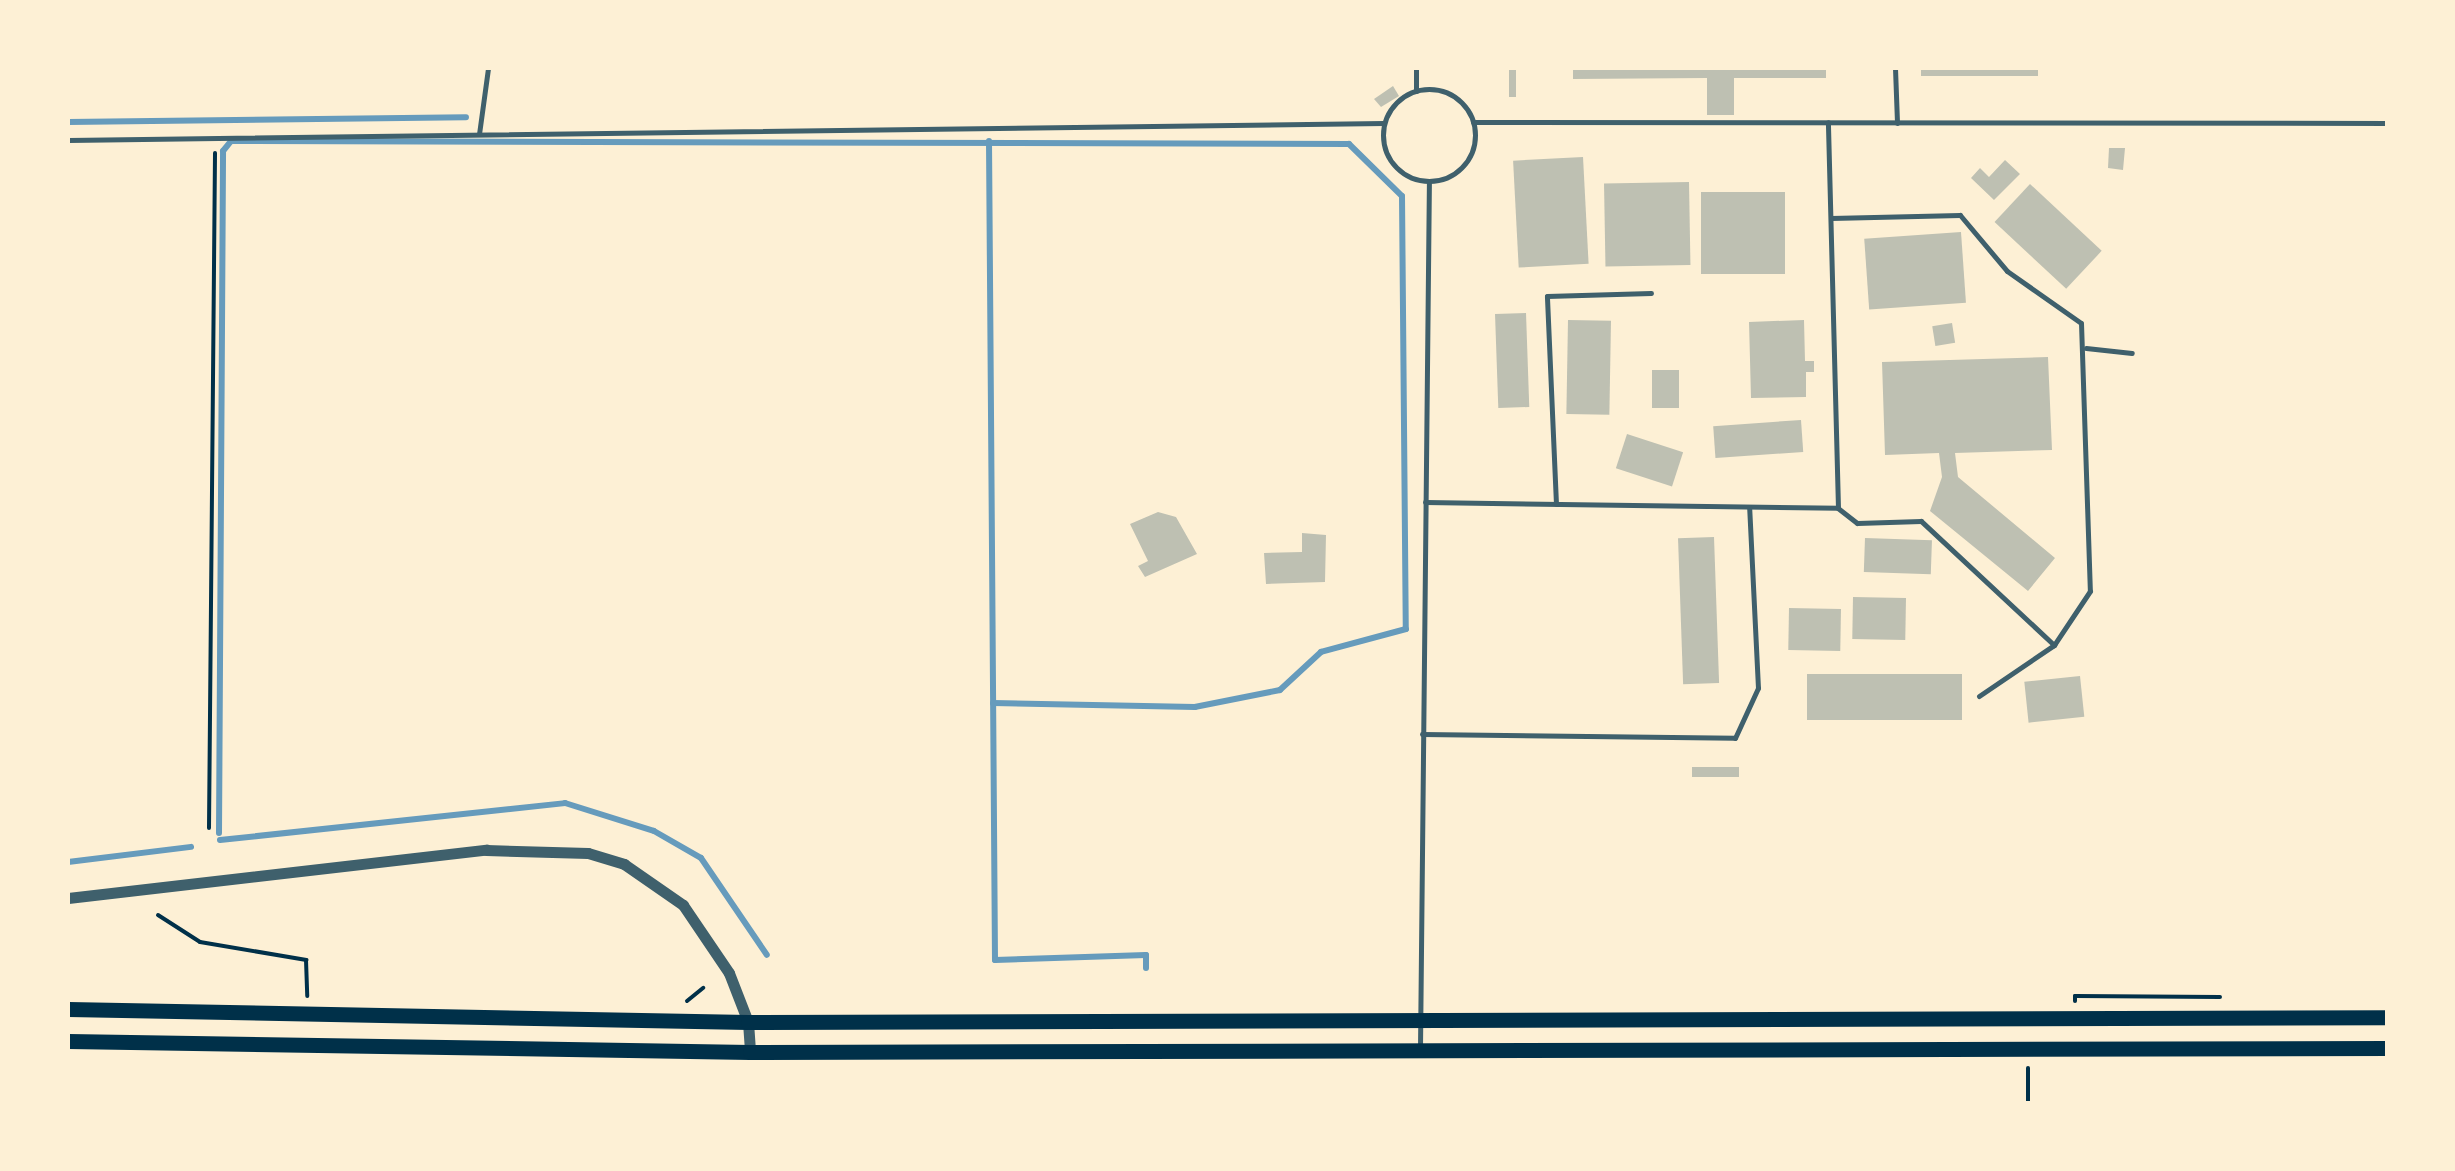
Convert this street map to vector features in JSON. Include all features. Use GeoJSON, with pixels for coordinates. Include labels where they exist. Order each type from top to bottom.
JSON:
{"type":"FeatureCollection","features":[{"type":"Feature","properties":{"kind":"highway"},"geometry":{"type":"LineString","coordinates":[[68,1009],[748,1022],[2388,1018]]}},
{"type":"Feature","properties":{"kind":"highway"},"geometry":{"type":"LineString","coordinates":[[68,1040],[750,1052],[2388,1048]]}},
{"type":"Feature","properties":{"kind":"street"},"geometry":{"type":"LineString","coordinates":[[68,898],[486,850],[588,853],[624,864],[683,905],[729,973],[748,1022],[750,1052]]}},
{"type":"Feature","properties":{"kind":"lane"},"geometry":{"type":"LineString","coordinates":[[479,134],[488,68]]}},
{"type":"Feature","properties":{"kind":"lane"},"geometry":{"type":"LineString","coordinates":[[1416,68],[1416,90]]}},
{"type":"Feature","properties":{"kind":"lane"},"geometry":{"type":"LineString","coordinates":[[1895,68],[1897,122]]}},
{"type":"Feature","properties":{"kind":"lane"},"geometry":{"type":"LineString","coordinates":[[1416,90],[1457,98],[1474,122],[1466,163],[1429,181],[1393,163],[1382,140],[1384,123],[1402,98],[1416,90]]}},
{"type":"Feature","properties":{"kind":"lane"},"geometry":{"type":"LineString","coordinates":[[1474,122],[2388,123]]}},
{"type":"Feature","properties":{"kind":"lane"},"geometry":{"type":"LineString","coordinates":[[1828,122],[1838,508]]}},
{"type":"Feature","properties":{"kind":"lane"},"geometry":{"type":"LineString","coordinates":[[68,140],[1384,123]]}},
{"type":"Feature","properties":{"kind":"lane"},"geometry":{"type":"LineString","coordinates":[[1420,1052],[1429,181]]}},
{"type":"Feature","properties":{"kind":"lane"},"geometry":{"type":"LineString","coordinates":[[1830,218],[1960,215],[2007,271],[2081,323],[2086,348],[2090,591],[2054,645],[1980,696]]}},
{"type":"Feature","properties":{"kind":"lane"},"geometry":{"type":"LineString","coordinates":[[1556,504],[1546,296],[1652,293]]}},
{"type":"Feature","properties":{"kind":"lane"},"geometry":{"type":"LineString","coordinates":[[2086,348],[2132,353]]}},
{"type":"Feature","properties":{"kind":"lane"},"geometry":{"type":"LineString","coordinates":[[1425,502],[1838,508],[1857,523],[1921,520],[2054,645]]}},
{"type":"Feature","properties":{"kind":"lane"},"geometry":{"type":"LineString","coordinates":[[1422,734],[1734,738],[1758,688],[1749,506]]}},
{"type":"Feature","properties":{"kind":"path"},"geometry":{"type":"LineString","coordinates":[[209,828],[215,138]]}},
{"type":"Feature","properties":{"kind":"path"},"geometry":{"type":"LineString","coordinates":[[158,915],[200,942],[306,960],[307,996]]}},
{"type":"Feature","properties":{"kind":"path"},"geometry":{"type":"LineString","coordinates":[[2028,1075],[2028,1104]]}},
{"type":"Feature","properties":{"kind":"building"},"geometry":{"type":"Polygon","coordinates":[[[1509,68],[1516,68],[1516,97],[1509,97],[1509,68]]]}},
{"type":"Feature","properties":{"kind":"building"},"geometry":{"type":"Polygon","coordinates":[[[1573,68],[1826,68],[1826,78],[1734,78],[1734,115],[1707,115],[1707,78],[1573,79],[1573,68]]]}},
{"type":"Feature","properties":{"kind":"building"},"geometry":{"type":"Polygon","coordinates":[[[1921,68],[2038,68],[2038,76],[1921,76],[1921,68]]]}},
{"type":"Feature","properties":{"kind":"building"},"geometry":{"type":"Polygon","coordinates":[[[1393,86],[1399,96],[1381,107],[1374,99],[1393,86]]]}},
{"type":"Feature","properties":{"kind":"building"},"geometry":{"type":"Polygon","coordinates":[[[2109,148],[2125,148],[2123,170],[2108,168],[2109,148]]]}},
{"type":"Feature","properties":{"kind":"building"},"geometry":{"type":"Polygon","coordinates":[[[1583,157],[1589,264],[1519,268],[1513,161],[1583,157]]]}},
{"type":"Feature","properties":{"kind":"building"},"geometry":{"type":"Polygon","coordinates":[[[2005,160],[2020,174],[1994,200],[1971,178],[1980,168],[1989,177],[2005,160]]]}},
{"type":"Feature","properties":{"kind":"building"},"geometry":{"type":"Polygon","coordinates":[[[1689,182],[1690,265],[1605,266],[1604,183],[1689,182]]]}},
{"type":"Feature","properties":{"kind":"building"},"geometry":{"type":"Polygon","coordinates":[[[2030,184],[2102,251],[2066,289],[1995,222],[2030,184]]]}},
{"type":"Feature","properties":{"kind":"building"},"geometry":{"type":"Polygon","coordinates":[[[1701,192],[1785,192],[1785,274],[1701,274],[1701,192]]]}},
{"type":"Feature","properties":{"kind":"building"},"geometry":{"type":"Polygon","coordinates":[[[1961,232],[1966,303],[1869,310],[1864,239],[1961,232]]]}},
{"type":"Feature","properties":{"kind":"building"},"geometry":{"type":"Polygon","coordinates":[[[1526,313],[1529,407],[1498,408],[1495,314],[1526,313]]]}},
{"type":"Feature","properties":{"kind":"building"},"geometry":{"type":"Polygon","coordinates":[[[1568,320],[1611,321],[1609,415],[1566,414],[1568,320]]]}},
{"type":"Feature","properties":{"kind":"building"},"geometry":{"type":"Polygon","coordinates":[[[1804,320],[1805,361],[1814,361],[1814,372],[1806,372],[1806,397],[1751,398],[1749,322],[1804,320]]]}},
{"type":"Feature","properties":{"kind":"building"},"geometry":{"type":"Polygon","coordinates":[[[1952,323],[1955,343],[1935,346],[1932,326],[1952,323]]]}},
{"type":"Feature","properties":{"kind":"building"},"geometry":{"type":"Polygon","coordinates":[[[2048,357],[2052,450],[1955,453],[1958,477],[2055,558],[2028,591],[1930,511],[1942,477],[1939,453],[1885,455],[1882,362],[2048,357]]]}},
{"type":"Feature","properties":{"kind":"building"},"geometry":{"type":"Polygon","coordinates":[[[1652,370],[1679,370],[1679,408],[1652,408],[1652,370]]]}},
{"type":"Feature","properties":{"kind":"building"},"geometry":{"type":"Polygon","coordinates":[[[1801,420],[1803,452],[1715,458],[1713,426],[1801,420]]]}},
{"type":"Feature","properties":{"kind":"building"},"geometry":{"type":"Polygon","coordinates":[[[1627,434],[1683,452],[1672,486],[1616,468],[1627,434]]]}},
{"type":"Feature","properties":{"kind":"building"},"geometry":{"type":"Polygon","coordinates":[[[1158,512],[1176,517],[1197,554],[1145,577],[1138,566],[1148,561],[1130,524],[1158,512]]]}},
{"type":"Feature","properties":{"kind":"building"},"geometry":{"type":"Polygon","coordinates":[[[1302,533],[1326,535],[1325,582],[1266,584],[1264,553],[1302,552],[1302,533]]]}},
{"type":"Feature","properties":{"kind":"building"},"geometry":{"type":"Polygon","coordinates":[[[1714,537],[1719,683],[1683,684],[1678,538],[1714,537]]]}},
{"type":"Feature","properties":{"kind":"building"},"geometry":{"type":"Polygon","coordinates":[[[1865,538],[1932,540],[1931,574],[1864,572],[1865,538]]]}},
{"type":"Feature","properties":{"kind":"building"},"geometry":{"type":"Polygon","coordinates":[[[1853,597],[1906,598],[1905,640],[1852,639],[1853,597]]]}},
{"type":"Feature","properties":{"kind":"building"},"geometry":{"type":"Polygon","coordinates":[[[1789,608],[1841,609],[1840,651],[1788,650],[1789,608]]]}},
{"type":"Feature","properties":{"kind":"building"},"geometry":{"type":"Polygon","coordinates":[[[1807,674],[1962,674],[1962,720],[1807,720],[1807,674]]]}},
{"type":"Feature","properties":{"kind":"building"},"geometry":{"type":"Polygon","coordinates":[[[2080,676],[2084,717],[2029,723],[2024,682],[2080,676]]]}},
{"type":"Feature","properties":{"kind":"building"},"geometry":{"type":"Polygon","coordinates":[[[1692,767],[1739,767],[1739,777],[1692,777],[1692,767]]]}},
{"type":"Feature","properties":{"kind":"waterway"},"geometry":{"type":"LineString","coordinates":[[68,122],[466,117]]}},
{"type":"Feature","properties":{"kind":"waterway"},"geometry":{"type":"LineString","coordinates":[[219,833],[223,151],[231,141],[1349,144],[1402,196],[1406,629],[1321,652],[1280,690],[1195,707],[993,703]]}},
{"type":"Feature","properties":{"kind":"waterway"},"geometry":{"type":"LineString","coordinates":[[989,141],[995,960],[1146,955],[1146,968]]}},
{"type":"Feature","properties":{"kind":"waterway"},"geometry":{"type":"LineString","coordinates":[[220,840],[565,803],[654,831],[701,858],[767,955]]}},
{"type":"Feature","properties":{"kind":"waterway"},"geometry":{"type":"LineString","coordinates":[[68,862],[191,847]]}}]}
